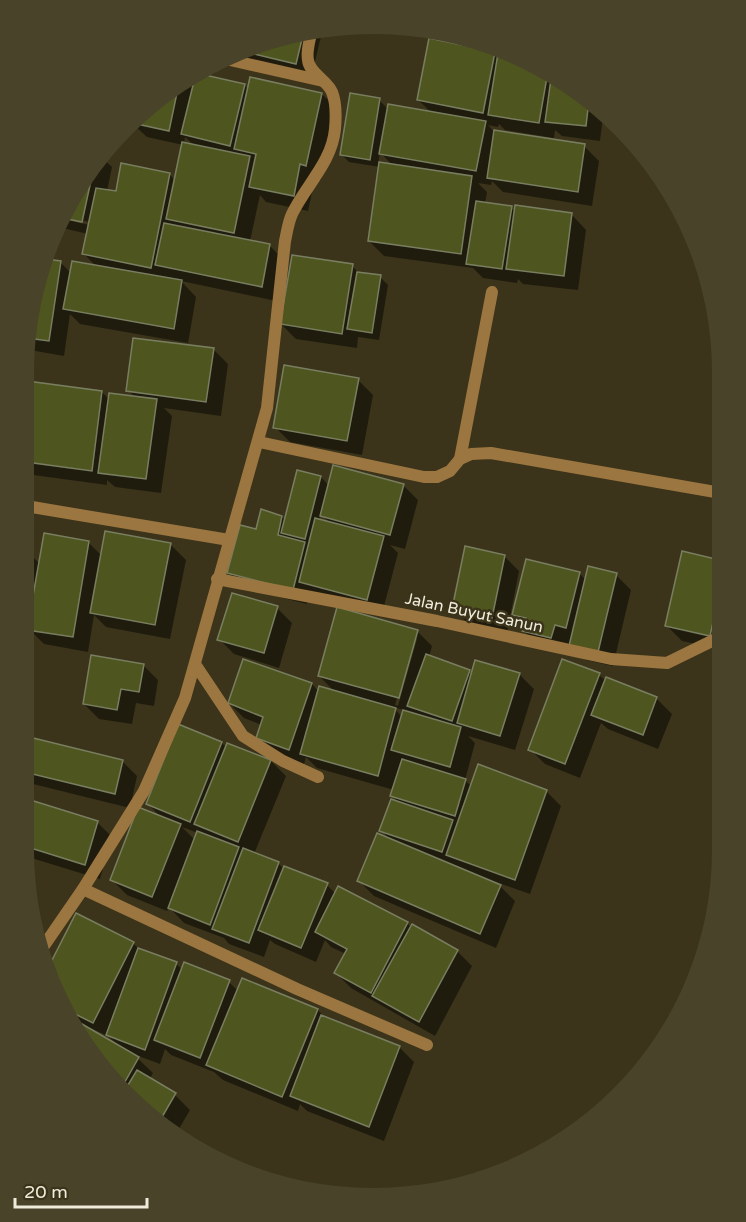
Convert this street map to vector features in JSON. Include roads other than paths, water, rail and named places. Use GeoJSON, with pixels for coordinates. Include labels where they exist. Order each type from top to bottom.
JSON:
{"type":"FeatureCollection","features":[{"type":"Feature","properties":{"kind":"street"},"geometry":{"type":"LineString","coordinates":[[47,941],[83,889],[144,791],[185,698],[195,664],[217,579],[267,408],[288,224],[293,212],[324,164],[333,143],[335,128],[332,90],[310,67],[308,61],[310,40]]}},
{"type":"Feature","properties":{"kind":"street"},"geometry":{"type":"LineString","coordinates":[[239,62],[323,81]]}},
{"type":"Feature","properties":{"kind":"street"},"geometry":{"type":"LineString","coordinates":[[460,459],[492,292]]}},
{"type":"Feature","properties":{"kind":"street"},"geometry":{"type":"LineString","coordinates":[[258,442],[424,477],[437,477],[450,471],[460,459],[471,454],[491,453],[712,491]]}},
{"type":"Feature","properties":{"kind":"street"},"geometry":{"type":"LineString","coordinates":[[34,507],[230,540]]}},
{"type":"Feature","properties":{"kind":"street","name":"Jalan Buyut Sanun"},"geometry":{"type":"LineString","coordinates":[[217,579],[436,621],[611,659],[667,663],[712,641]]}},
{"type":"Feature","properties":{"kind":"street"},"geometry":{"type":"LineString","coordinates":[[195,664],[243,736],[283,761],[318,777]]}},
{"type":"Feature","properties":{"kind":"street"},"geometry":{"type":"LineString","coordinates":[[83,889],[297,989],[427,1045]]}}]}
